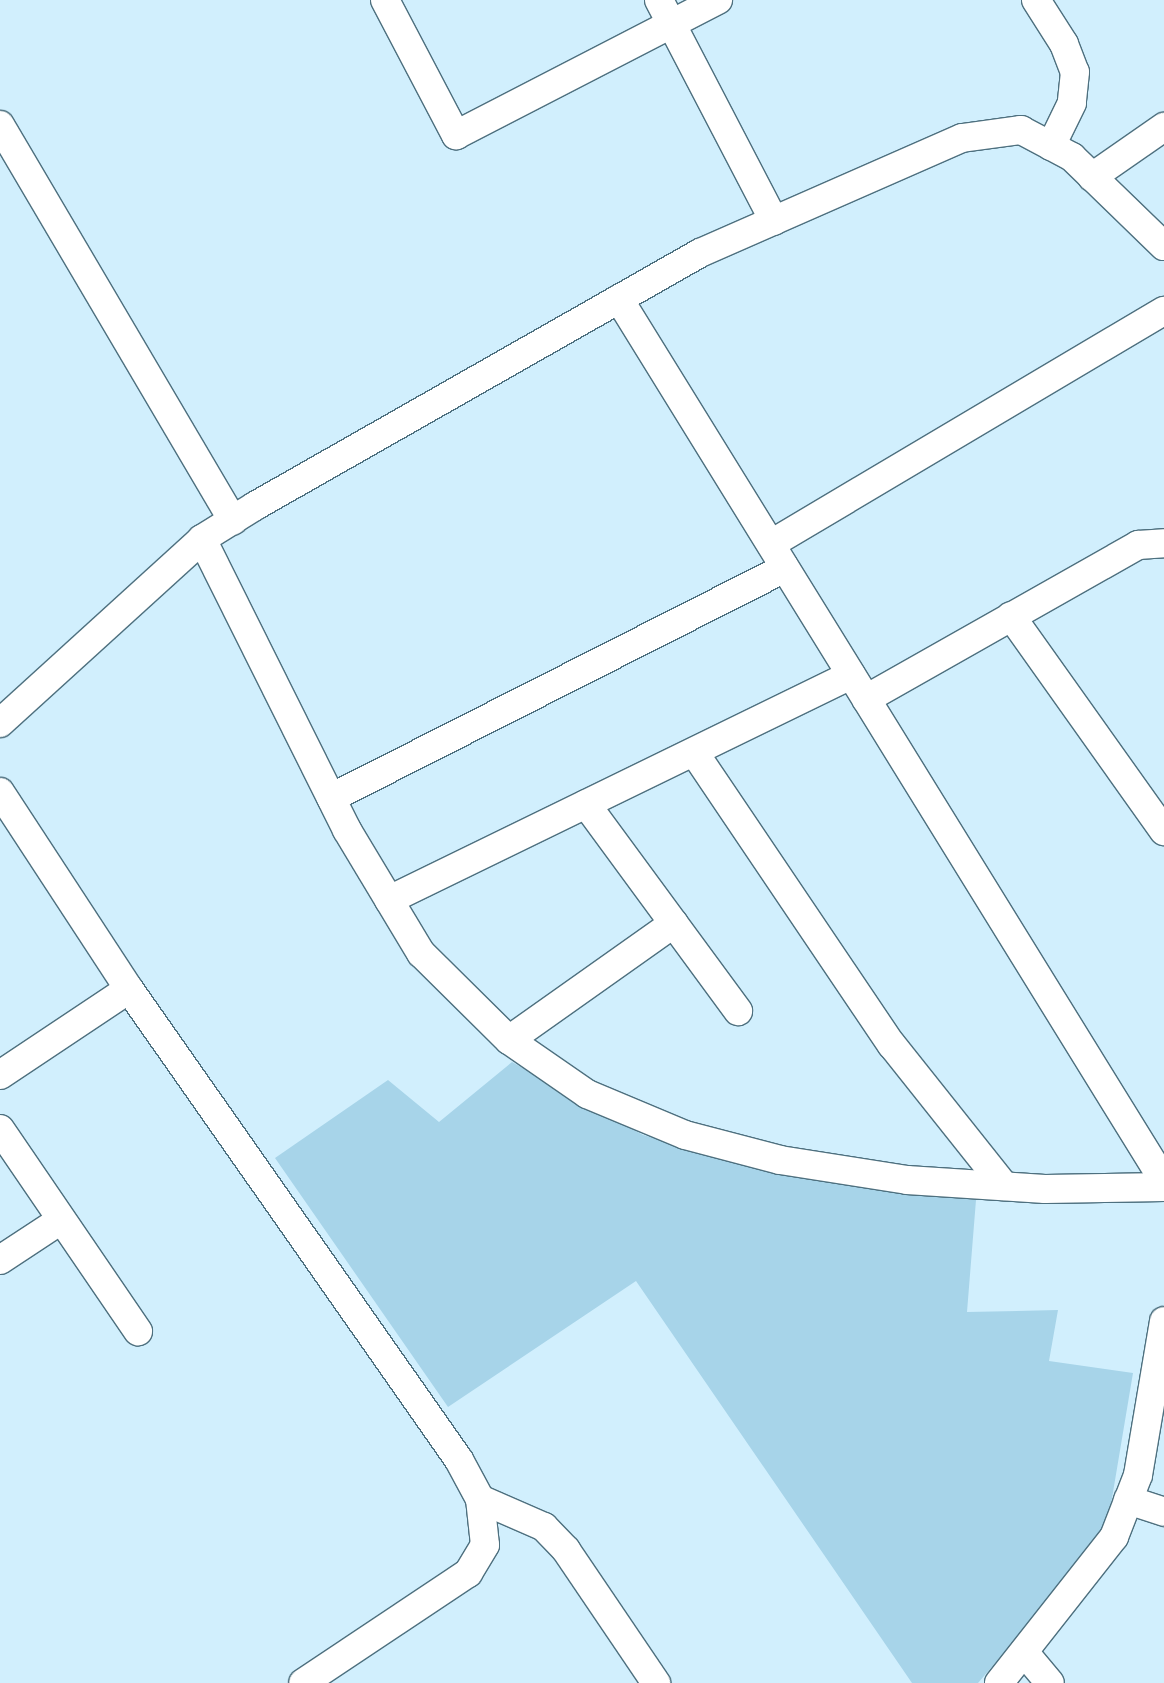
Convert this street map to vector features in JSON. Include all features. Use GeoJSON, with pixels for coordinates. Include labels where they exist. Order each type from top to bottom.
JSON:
{"type":"FeatureCollection","features":[{"type":"Feature","properties":{"kind":"street"},"geometry":{"type":"LineString","coordinates":[[385,0],[456,136],[718,0]]}},
{"type":"Feature","properties":{"kind":"street"},"geometry":{"type":"LineString","coordinates":[[659,0],[673,23],[774,221]]}},
{"type":"Feature","properties":{"kind":"street"},"geometry":{"type":"LineString","coordinates":[[1036,0],[1064,44],[1076,72],[1072,102],[1051,146]]}},
{"type":"Feature","properties":{"kind":"street"},"geometry":{"type":"LineString","coordinates":[[0,125],[232,520]]}},
{"type":"Feature","properties":{"kind":"street"},"geometry":{"type":"LineString","coordinates":[[1092,177],[1164,127]]}},
{"type":"Feature","properties":{"kind":"street"},"geometry":{"type":"LineString","coordinates":[[0,723],[202,539],[232,520],[700,253],[962,138],[1021,130],[1072,157],[1164,246]]}},
{"type":"Feature","properties":{"kind":"street"},"geometry":{"type":"LineString","coordinates":[[619,299],[1164,1181]]}},
{"type":"Feature","properties":{"kind":"street"},"geometry":{"type":"LineString","coordinates":[[771,544],[1164,311]]}},
{"type":"Feature","properties":{"kind":"street"},"geometry":{"type":"LineString","coordinates":[[202,539],[331,798],[421,953],[509,1040],[586,1094],[685,1135],[780,1160],[907,1180],[1004,1186],[1164,1187]]}},
{"type":"Feature","properties":{"kind":"street"},"geometry":{"type":"LineString","coordinates":[[866,699],[1138,545],[1164,543]]}},
{"type":"Feature","properties":{"kind":"street"},"geometry":{"type":"LineString","coordinates":[[331,798],[785,568]]}},
{"type":"Feature","properties":{"kind":"street"},"geometry":{"type":"LineString","coordinates":[[1011,616],[1164,831]]}},
{"type":"Feature","properties":{"kind":"street"},"geometry":{"type":"LineString","coordinates":[[389,900],[852,675]]}},
{"type":"Feature","properties":{"kind":"street"},"geometry":{"type":"LineString","coordinates":[[694,752],[892,1045],[1004,1186]]}},
{"type":"Feature","properties":{"kind":"street"},"geometry":{"type":"LineString","coordinates":[[0,792],[129,989],[459,1460],[480,1499],[485,1546],[468,1573],[303,1683]]}},
{"type":"Feature","properties":{"kind":"street"},"geometry":{"type":"LineString","coordinates":[[586,804],[738,1011]]}},
{"type":"Feature","properties":{"kind":"street"},"geometry":{"type":"LineString","coordinates":[[509,1040],[674,923]]}},
{"type":"Feature","properties":{"kind":"street"},"geometry":{"type":"LineString","coordinates":[[0,1075],[129,989]]}},
{"type":"Feature","properties":{"kind":"street"},"geometry":{"type":"LineString","coordinates":[[0,1129],[138,1331]]}},
{"type":"Feature","properties":{"kind":"street"},"geometry":{"type":"LineString","coordinates":[[0,1260],[61,1220]]}},
{"type":"Feature","properties":{"kind":"street"},"geometry":{"type":"LineString","coordinates":[[999,1683],[1114,1537],[1138,1475],[1164,1321]]}},
{"type":"Feature","properties":{"kind":"street"},"geometry":{"type":"LineString","coordinates":[[480,1499],[544,1527],[566,1550],[656,1683]]}},
{"type":"Feature","properties":{"kind":"street"},"geometry":{"type":"LineString","coordinates":[[1128,1500],[1164,1512]]}},
{"type":"Feature","properties":{"kind":"street"},"geometry":{"type":"LineString","coordinates":[[1024,1652],[1050,1683]]}},
{"type":"Feature","properties":{"kind":"shaded area"},"geometry":{"type":"Polygon","coordinates":[[[512,1062],[643,1135],[778,1173],[976,1200],[967,1312],[1058,1310],[1049,1361],[1133,1373],[1106,1534],[978,1683],[912,1683],[636,1281],[448,1407],[275,1158],[388,1080],[439,1122],[512,1062]]]}}]}
